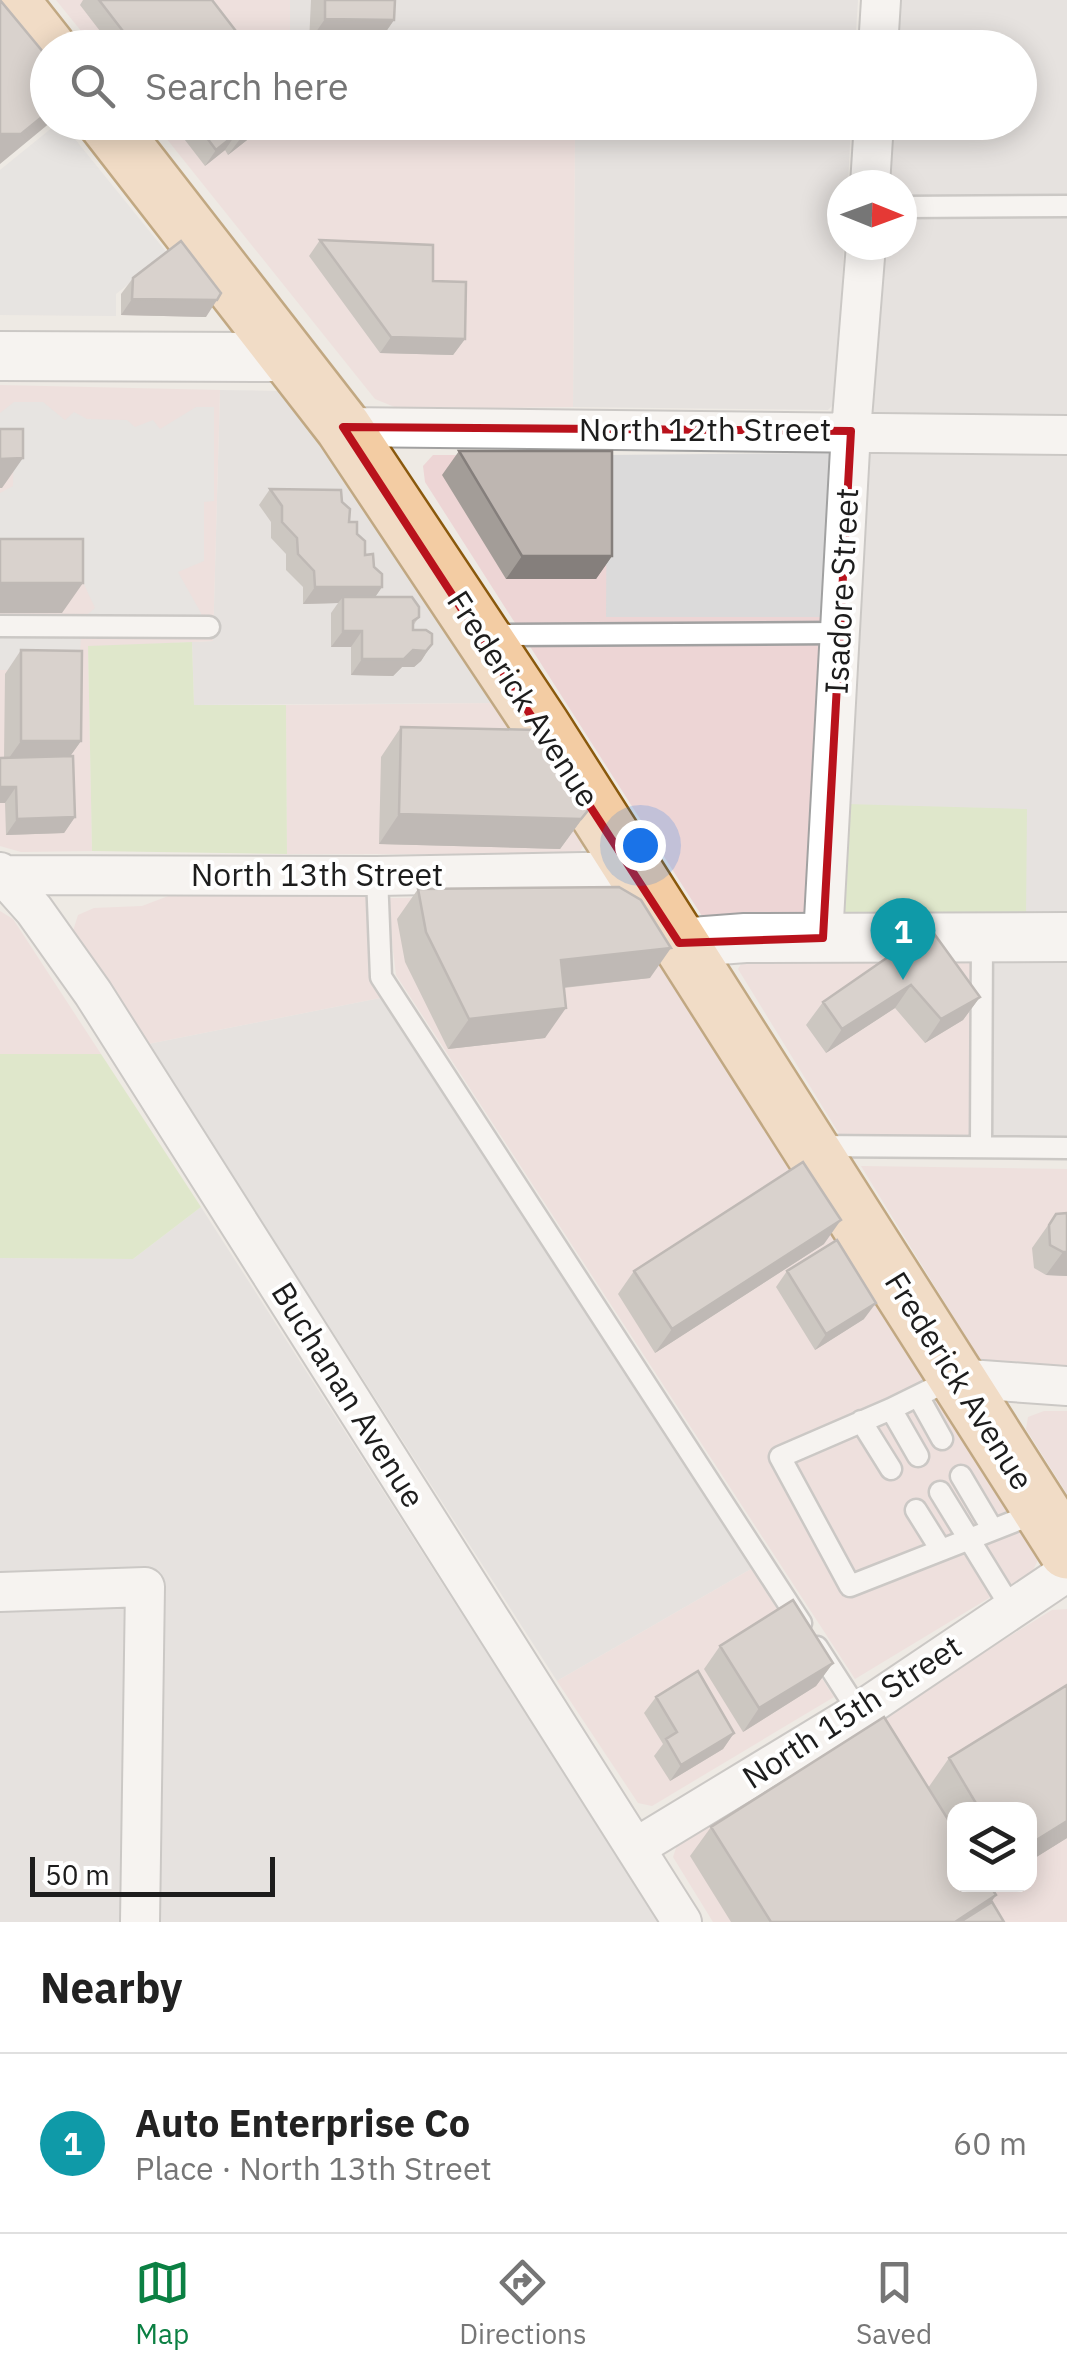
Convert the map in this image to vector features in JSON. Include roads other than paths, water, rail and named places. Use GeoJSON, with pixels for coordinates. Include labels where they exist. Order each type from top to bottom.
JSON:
{"type":"FeatureCollection","features":[{"type":"Feature","properties":{"kind":"main road"},"geometry":{"type":"LineString","coordinates":[[10,0],[34,30]]}},
{"type":"Feature","properties":{"kind":"main road","name":"Frederick Avenue"},"geometry":{"type":"LineString","coordinates":[[120,140],[343,427],[481,635],[809,1146],[936,1387],[1033,1531]]}},
{"type":"Feature","properties":{"kind":"street"},"geometry":{"type":"LineString","coordinates":[[879,30],[881,0]]}},
{"type":"Feature","properties":{"kind":"street"},"geometry":{"type":"LineString","coordinates":[[871,170],[873,140]]}},
{"type":"Feature","properties":{"kind":"street","name":"Isadore Street"},"geometry":{"type":"LineString","coordinates":[[823,938],[850,431],[865,260]]}},
{"type":"Feature","properties":{"kind":"street"},"geometry":{"type":"LineString","coordinates":[[0,356],[290,357]]}},
{"type":"Feature","properties":{"kind":"street","name":"North 12th Street"},"geometry":{"type":"LineString","coordinates":[[343,427],[1067,434]]}},
{"type":"Feature","properties":{"kind":"street","name":"North 13th Street"},"geometry":{"type":"LineString","coordinates":[[2,874],[377,876],[634,872]]}},
{"type":"Feature","properties":{"kind":"street","name":"Buchanan Avenue"},"geometry":{"type":"LineString","coordinates":[[2,874],[34,910],[94,992],[682,1922]]}},
{"type":"Feature","properties":{"kind":"street"},"geometry":{"type":"LineString","coordinates":[[680,943],[745,938],[1067,938]]}},
{"type":"Feature","properties":{"kind":"street"},"geometry":{"type":"LineString","coordinates":[[936,1387],[1067,1386]]}},
{"type":"Feature","properties":{"kind":"street","name":"North 15th Street"},"geometry":{"type":"LineString","coordinates":[[635,1848],[859,1712],[1067,1572]]}},
{"type":"Feature","properties":{"kind":"street"},"geometry":{"type":"LineString","coordinates":[[0,1592],[145,1587],[140,1922]]}},
{"type":"Feature","properties":{"kind":"lane"},"geometry":{"type":"LineString","coordinates":[[917,207],[1067,206]]}},
{"type":"Feature","properties":{"kind":"lane"},"geometry":{"type":"LineString","coordinates":[[0,626],[209,627]]}},
{"type":"Feature","properties":{"kind":"lane"},"geometry":{"type":"LineString","coordinates":[[481,635],[839,632]]}},
{"type":"Feature","properties":{"kind":"lane"},"geometry":{"type":"LineString","coordinates":[[377,876],[380,978],[880,1745]]}},
{"type":"Feature","properties":{"kind":"lane"},"geometry":{"type":"LineString","coordinates":[[981,1147],[982,938]]}},
{"type":"Feature","properties":{"kind":"lane"},"geometry":{"type":"LineString","coordinates":[[809,1146],[1067,1148]]}},
{"type":"Feature","properties":{"kind":"lane"},"geometry":{"type":"LineString","coordinates":[[942,1439],[936,1387],[780,1457],[850,1586],[968,1540],[1033,1531]]}},
{"type":"Feature","properties":{"kind":"lane"},"geometry":{"type":"LineString","coordinates":[[891,1409],[918,1456]]}},
{"type":"Feature","properties":{"kind":"lane"},"geometry":{"type":"LineString","coordinates":[[860,1421],[891,1469]]}},
{"type":"Feature","properties":{"kind":"lane"},"geometry":{"type":"LineString","coordinates":[[961,1476],[1033,1531]]}},
{"type":"Feature","properties":{"kind":"lane"},"geometry":{"type":"LineString","coordinates":[[940,1492],[1012,1609]]}},
{"type":"Feature","properties":{"kind":"lane"},"geometry":{"type":"LineString","coordinates":[[916,1510],[941,1550]]}},
{"type":"Feature","properties":{"kind":"place","name":"Auto Enterprise Co"},"geometry":{"type":"Point","coordinates":[903,980]}}]}
